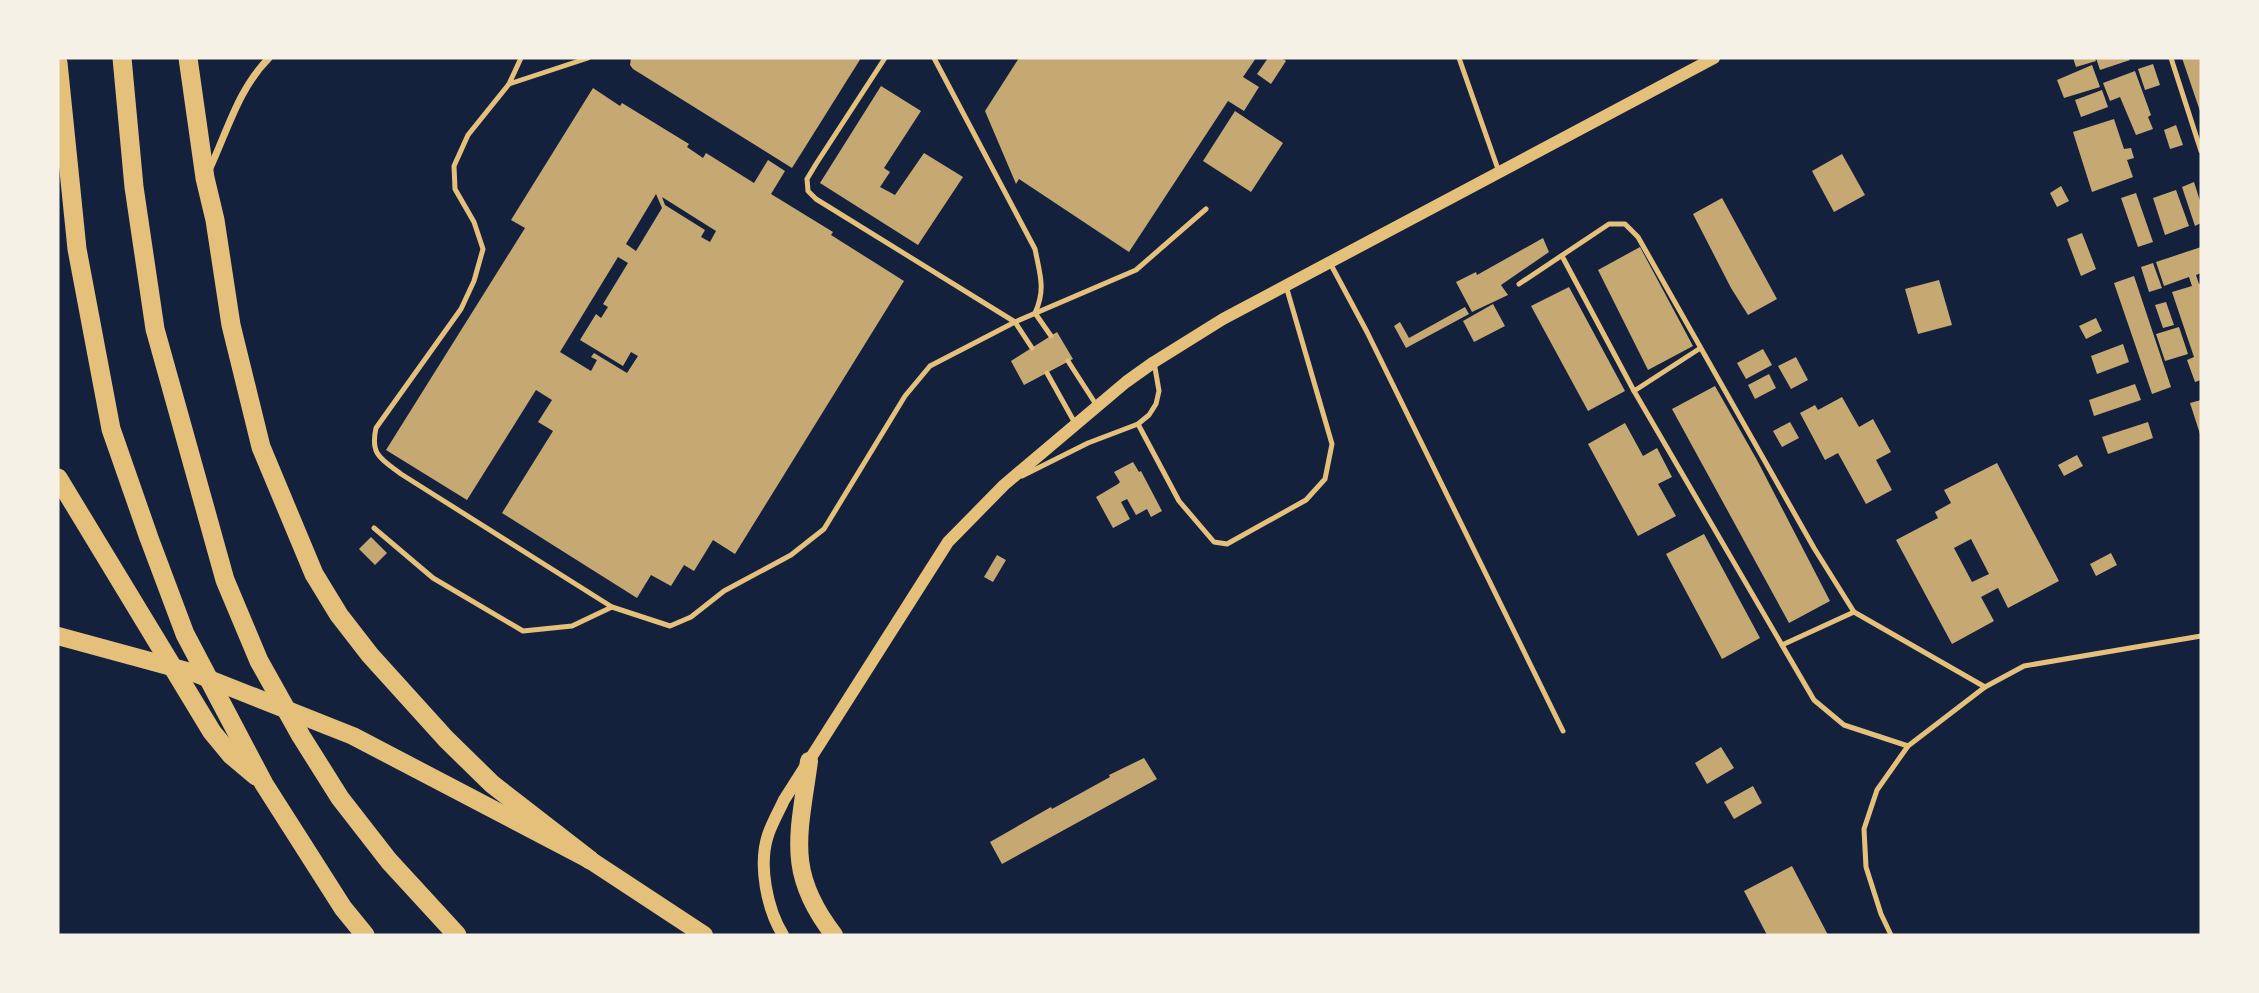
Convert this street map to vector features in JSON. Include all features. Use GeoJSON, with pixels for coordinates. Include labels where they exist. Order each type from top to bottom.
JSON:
{"type":"FeatureCollection","features":[{"type":"Feature","properties":{"kind":"highway"},"geometry":{"type":"LineString","coordinates":[[122,58],[134,187],[155,329],[225,580],[259,661],[301,736],[340,797],[389,861],[457,935]]}},
{"type":"Feature","properties":{"kind":"highway"},"geometry":{"type":"LineString","coordinates":[[188,58],[205,178],[215,220],[231,325],[261,447],[314,574],[339,615],[370,655],[446,739],[492,784],[590,860]]}},
{"type":"Feature","properties":{"kind":"highway"},"geometry":{"type":"LineString","coordinates":[[58,63],[77,249],[111,429],[149,538],[185,634],[264,784],[343,908],[365,935]]}},
{"type":"Feature","properties":{"kind":"highway"},"geometry":{"type":"LineString","coordinates":[[58,478],[212,732],[231,755],[264,784]]}},
{"type":"Feature","properties":{"kind":"main road"},"geometry":{"type":"LineString","coordinates":[[58,636],[194,673],[353,736],[590,860],[704,935]]}},
{"type":"Feature","properties":{"kind":"main road"},"geometry":{"type":"LineString","coordinates":[[809,761],[799,834],[799,860],[804,887],[814,907],[834,935]]}},
{"type":"Feature","properties":{"kind":"street"},"geometry":{"type":"LineString","coordinates":[[205,178],[243,90],[269,58]]}},
{"type":"Feature","properties":{"kind":"street"},"geometry":{"type":"LineString","coordinates":[[783,935],[767,888],[764,860],[768,836],[784,800],[948,542],[1004,485],[1154,362],[1223,319],[1714,58]]}},
{"type":"Feature","properties":{"kind":"lane"},"geometry":{"type":"LineString","coordinates":[[521,58],[509,84],[468,135],[454,166],[455,189],[474,222],[483,249],[474,281],[461,309],[376,428],[373,443],[375,453],[401,474],[612,607],[670,626],[691,617],[724,591],[791,555],[824,529],[905,396],[930,366],[1015,322],[1136,270],[1206,209]]}},
{"type":"Feature","properties":{"kind":"lane"},"geometry":{"type":"LineString","coordinates":[[509,84],[588,58]]}},
{"type":"Feature","properties":{"kind":"lane"},"geometry":{"type":"LineString","coordinates":[[884,58],[807,179],[808,191],[816,199],[1015,322],[1032,348]]}},
{"type":"Feature","properties":{"kind":"lane"},"geometry":{"type":"LineString","coordinates":[[934,58],[1035,249],[1042,283],[1042,298],[1035,313]]}},
{"type":"Feature","properties":{"kind":"lane"},"geometry":{"type":"LineString","coordinates":[[1459,58],[1499,172]]}},
{"type":"Feature","properties":{"kind":"lane"},"geometry":{"type":"LineString","coordinates":[[2171,58],[2201,151]]}},
{"type":"Feature","properties":{"kind":"lane"},"geometry":{"type":"LineString","coordinates":[[1519,284],[1609,224],[1625,224],[1638,237],[1699,349],[1854,612],[1985,687]]}},
{"type":"Feature","properties":{"kind":"lane"},"geometry":{"type":"LineString","coordinates":[[1562,256],[1634,391],[1814,700],[1844,725],[1908,746]]}},
{"type":"Feature","properties":{"kind":"lane"},"geometry":{"type":"LineString","coordinates":[[1330,263],[1367,332],[1563,731]]}},
{"type":"Feature","properties":{"kind":"lane"},"geometry":{"type":"LineString","coordinates":[[1138,424],[1179,501],[1214,542],[1227,544],[1306,500],[1325,478],[1332,444],[1286,286]]}},
{"type":"Feature","properties":{"kind":"lane"},"geometry":{"type":"LineString","coordinates":[[1035,313],[1051,335]]}},
{"type":"Feature","properties":{"kind":"lane"},"geometry":{"type":"LineString","coordinates":[[1634,391],[1699,349]]}},
{"type":"Feature","properties":{"kind":"lane"},"geometry":{"type":"LineString","coordinates":[[1068,362],[1097,407]]}},
{"type":"Feature","properties":{"kind":"lane"},"geometry":{"type":"LineString","coordinates":[[1004,485],[1088,443],[1138,424],[1149,415],[1156,404],[1159,391],[1154,362]]}},
{"type":"Feature","properties":{"kind":"lane"},"geometry":{"type":"LineString","coordinates":[[1047,373],[1076,425]]}},
{"type":"Feature","properties":{"kind":"lane"},"geometry":{"type":"LineString","coordinates":[[374,528],[433,578],[523,631],[572,626],[612,607]]}},
{"type":"Feature","properties":{"kind":"lane"},"geometry":{"type":"LineString","coordinates":[[1782,645],[1854,612]]}},
{"type":"Feature","properties":{"kind":"lane"},"geometry":{"type":"LineString","coordinates":[[1891,935],[1881,914],[1866,867],[1864,829],[1877,790],[1908,746],[1985,687],[2024,666],[2201,636]]}},
{"type":"Feature","properties":{"kind":"building"},"geometry":{"type":"Polygon","coordinates":[[[631,58],[861,58],[792,168],[633,69],[630,65],[631,58]]]}},
{"type":"Feature","properties":{"kind":"building"},"geometry":{"type":"Polygon","coordinates":[[[1019,58],[1256,58],[1243,77],[1259,87],[1244,111],[1228,101],[1129,252],[1019,179],[1016,184],[985,111],[1019,58]]]}},
{"type":"Feature","properties":{"kind":"building"},"geometry":{"type":"Polygon","coordinates":[[[1268,58],[1282,58],[1286,61],[1271,84],[1257,74],[1268,58]]]}},
{"type":"Feature","properties":{"kind":"building"},"geometry":{"type":"Polygon","coordinates":[[[2073,58],[2095,58],[2096,61],[2076,67],[2073,58]]]}},
{"type":"Feature","properties":{"kind":"building"},"geometry":{"type":"Polygon","coordinates":[[[2096,58],[2129,58],[2130,60],[2100,70],[2096,58]]]}},
{"type":"Feature","properties":{"kind":"building"},"geometry":{"type":"Polygon","coordinates":[[[2182,58],[2201,58],[2201,114],[2182,58]]]}},
{"type":"Feature","properties":{"kind":"building"},"geometry":{"type":"Polygon","coordinates":[[[2153,64],[2160,85],[2145,90],[2138,69],[2153,64]]]}},
{"type":"Feature","properties":{"kind":"building"},"geometry":{"type":"Polygon","coordinates":[[[2092,65],[2100,87],[2064,98],[2057,80],[2092,65]]]}},
{"type":"Feature","properties":{"kind":"building"},"geometry":{"type":"Polygon","coordinates":[[[2135,71],[2151,115],[2148,117],[2153,129],[2136,135],[2120,97],[2110,101],[2103,83],[2135,71]]]}},
{"type":"Feature","properties":{"kind":"building"},"geometry":{"type":"Polygon","coordinates":[[[881,86],[921,111],[884,168],[890,172],[880,187],[895,195],[924,153],[963,177],[918,245],[820,183],[881,86]]]}},
{"type":"Feature","properties":{"kind":"building"},"geometry":{"type":"Polygon","coordinates":[[[593,88],[689,144],[687,147],[703,158],[706,153],[754,183],[768,160],[785,171],[771,194],[833,232],[831,235],[904,281],[735,554],[713,540],[694,571],[684,565],[671,586],[651,575],[637,598],[502,513],[553,431],[538,422],[552,400],[536,390],[467,500],[386,450],[525,228],[511,220],[593,88]],[[656,194],[626,244],[636,251],[662,208],[656,194]],[[662,197],[665,205],[705,230],[701,237],[710,242],[716,231],[662,197]],[[618,257],[560,352],[591,371],[597,360],[591,357],[594,353],[627,373],[638,356],[631,352],[623,366],[580,340],[596,314],[601,318],[608,307],[603,304],[628,263],[618,257]]]}},
{"type":"Feature","properties":{"kind":"building"},"geometry":{"type":"Polygon","coordinates":[[[2102,90],[2108,107],[2081,117],[2075,100],[2102,90]]]}},
{"type":"Feature","properties":{"kind":"building"},"geometry":{"type":"Polygon","coordinates":[[[1235,111],[1283,143],[1251,192],[1203,161],[1235,111]]]}},
{"type":"Feature","properties":{"kind":"building"},"geometry":{"type":"Polygon","coordinates":[[[2114,119],[2124,149],[2131,148],[2134,158],[2127,160],[2133,177],[2092,192],[2073,132],[2114,119]]]}},
{"type":"Feature","properties":{"kind":"building"},"geometry":{"type":"Polygon","coordinates":[[[2176,125],[2183,145],[2170,149],[2164,130],[2176,125]]]}},
{"type":"Feature","properties":{"kind":"building"},"geometry":{"type":"Polygon","coordinates":[[[1842,154],[1865,195],[1834,212],[1812,171],[1842,154]]]}},
{"type":"Feature","properties":{"kind":"building"},"geometry":{"type":"Polygon","coordinates":[[[2194,182],[2201,204],[2201,223],[2195,226],[2182,187],[2194,182]]]}},
{"type":"Feature","properties":{"kind":"building"},"geometry":{"type":"Polygon","coordinates":[[[2061,186],[2069,201],[2057,207],[2050,193],[2061,186]]]}},
{"type":"Feature","properties":{"kind":"building"},"geometry":{"type":"Polygon","coordinates":[[[2176,190],[2189,226],[2165,235],[2153,198],[2176,190]]]}},
{"type":"Feature","properties":{"kind":"building"},"geometry":{"type":"Polygon","coordinates":[[[2136,193],[2153,242],[2138,247],[2121,198],[2136,193]]]}},
{"type":"Feature","properties":{"kind":"building"},"geometry":{"type":"Polygon","coordinates":[[[1722,198],[1777,299],[1748,315],[1693,214],[1722,198]]]}},
{"type":"Feature","properties":{"kind":"building"},"geometry":{"type":"Polygon","coordinates":[[[2082,233],[2096,269],[2081,276],[2067,239],[2082,233]]]}},
{"type":"Feature","properties":{"kind":"building"},"geometry":{"type":"Polygon","coordinates":[[[1543,238],[1549,252],[1501,285],[1508,295],[1472,312],[1456,282],[1476,272],[1477,275],[1543,238]]]}},
{"type":"Feature","properties":{"kind":"building"},"geometry":{"type":"Polygon","coordinates":[[[1640,247],[1693,346],[1648,370],[1598,270],[1640,247]]]}},
{"type":"Feature","properties":{"kind":"building"},"geometry":{"type":"Polygon","coordinates":[[[2201,247],[2201,273],[2196,275],[2199,284],[2201,283],[2201,380],[2195,382],[2187,360],[2194,357],[2172,292],[2192,286],[2189,277],[2164,286],[2156,262],[2201,247]]]}},
{"type":"Feature","properties":{"kind":"building"},"geometry":{"type":"Polygon","coordinates":[[[2153,263],[2162,288],[2149,292],[2141,267],[2153,263]]]}},
{"type":"Feature","properties":{"kind":"building"},"geometry":{"type":"Polygon","coordinates":[[[2134,276],[2171,387],[2152,394],[2114,283],[2134,276]]]}},
{"type":"Feature","properties":{"kind":"building"},"geometry":{"type":"Polygon","coordinates":[[[1939,280],[1952,325],[1918,334],[1905,289],[1939,280]]]}},
{"type":"Feature","properties":{"kind":"building"},"geometry":{"type":"Polygon","coordinates":[[[1569,287],[1625,391],[1588,411],[1531,306],[1569,287]]]}},
{"type":"Feature","properties":{"kind":"building"},"geometry":{"type":"Polygon","coordinates":[[[2166,302],[2174,325],[2163,328],[2155,305],[2166,302]]]}},
{"type":"Feature","properties":{"kind":"building"},"geometry":{"type":"Polygon","coordinates":[[[1493,304],[1505,326],[1474,342],[1463,321],[1493,304]]]}},
{"type":"Feature","properties":{"kind":"building"},"geometry":{"type":"Polygon","coordinates":[[[1465,307],[1469,314],[1406,348],[1394,326],[1400,322],[1409,338],[1465,307]]]}},
{"type":"Feature","properties":{"kind":"building"},"geometry":{"type":"Polygon","coordinates":[[[2096,318],[2102,331],[2086,339],[2079,326],[2096,318]]]}},
{"type":"Feature","properties":{"kind":"building"},"geometry":{"type":"Polygon","coordinates":[[[2179,327],[2188,354],[2165,361],[2156,334],[2179,327]]]}},
{"type":"Feature","properties":{"kind":"building"},"geometry":{"type":"Polygon","coordinates":[[[1057,332],[1073,359],[1024,385],[1011,361],[1057,332]]]}},
{"type":"Feature","properties":{"kind":"building"},"geometry":{"type":"Polygon","coordinates":[[[2123,344],[2129,362],[2097,374],[2091,356],[2123,344]]]}},
{"type":"Feature","properties":{"kind":"building"},"geometry":{"type":"Polygon","coordinates":[[[1763,349],[1772,365],[1746,379],[1737,363],[1763,349]]]}},
{"type":"Feature","properties":{"kind":"building"},"geometry":{"type":"Polygon","coordinates":[[[1796,357],[1808,380],[1791,389],[1778,366],[1796,357]]]}},
{"type":"Feature","properties":{"kind":"building"},"geometry":{"type":"Polygon","coordinates":[[[1769,374],[1776,388],[1755,399],[1748,385],[1769,374]]]}},
{"type":"Feature","properties":{"kind":"building"},"geometry":{"type":"Polygon","coordinates":[[[2135,384],[2141,400],[2094,416],[2089,400],[2135,384]]]}},
{"type":"Feature","properties":{"kind":"building"},"geometry":{"type":"Polygon","coordinates":[[[1715,386],[1757,460],[1830,601],[1789,623],[1672,409],[1715,386]]]}},
{"type":"Feature","properties":{"kind":"building"},"geometry":{"type":"Polygon","coordinates":[[[1842,397],[1859,427],[1873,419],[1891,452],[1876,460],[1892,490],[1866,504],[1838,453],[1825,460],[1800,413],[1815,405],[1818,410],[1842,397]]]}},
{"type":"Feature","properties":{"kind":"building"},"geometry":{"type":"Polygon","coordinates":[[[2201,400],[2201,437],[2190,403],[2201,400]]]}},
{"type":"Feature","properties":{"kind":"building"},"geometry":{"type":"Polygon","coordinates":[[[1790,422],[1799,438],[1782,447],[1773,431],[1790,422]]]}},
{"type":"Feature","properties":{"kind":"building"},"geometry":{"type":"Polygon","coordinates":[[[2148,422],[2153,438],[2108,454],[2102,437],[2148,422]]]}},
{"type":"Feature","properties":{"kind":"building"},"geometry":{"type":"Polygon","coordinates":[[[1625,423],[1643,456],[1657,448],[1672,477],[1658,484],[1676,516],[1638,536],[1588,444],[1625,423]]]}},
{"type":"Feature","properties":{"kind":"building"},"geometry":{"type":"Polygon","coordinates":[[[2077,455],[2083,466],[2064,476],[2058,465],[2077,455]]]}},
{"type":"Feature","properties":{"kind":"building"},"geometry":{"type":"Polygon","coordinates":[[[1133,462],[1139,472],[1141,471],[1162,511],[1151,517],[1147,509],[1136,515],[1127,499],[1121,502],[1130,519],[1113,528],[1096,497],[1120,482],[1114,472],[1133,462]]]}},
{"type":"Feature","properties":{"kind":"building"},"geometry":{"type":"Polygon","coordinates":[[[1997,463],[2059,581],[2008,608],[1998,588],[1981,597],[1994,621],[1952,644],[1896,540],[1938,518],[1935,512],[1951,503],[1944,490],[1997,463]],[[1971,539],[1954,548],[1972,582],[1989,574],[1971,539]]]}},
{"type":"Feature","properties":{"kind":"building"},"geometry":{"type":"Polygon","coordinates":[[[1704,534],[1760,638],[1722,659],[1666,554],[1704,534]]]}},
{"type":"Feature","properties":{"kind":"building"},"geometry":{"type":"Polygon","coordinates":[[[371,537],[387,553],[375,565],[359,549],[371,537]]]}},
{"type":"Feature","properties":{"kind":"building"},"geometry":{"type":"Polygon","coordinates":[[[2111,553],[2117,565],[2096,576],[2090,564],[2111,553]]]}},
{"type":"Feature","properties":{"kind":"building"},"geometry":{"type":"Polygon","coordinates":[[[997,555],[1006,560],[993,582],[984,577],[997,555]]]}},
{"type":"Feature","properties":{"kind":"building"},"geometry":{"type":"Polygon","coordinates":[[[1721,747],[1734,768],[1707,784],[1695,763],[1721,747]]]}},
{"type":"Feature","properties":{"kind":"building"},"geometry":{"type":"Polygon","coordinates":[[[1144,758],[1157,779],[1002,864],[990,842],[1144,758]]]}},
{"type":"Feature","properties":{"kind":"building"},"geometry":{"type":"Polygon","coordinates":[[[1753,786],[1762,803],[1734,819],[1724,802],[1753,786]]]}},
{"type":"Feature","properties":{"kind":"building"},"geometry":{"type":"Polygon","coordinates":[[[1792,866],[1828,935],[1767,935],[1744,891],[1792,866]]]}}]}
